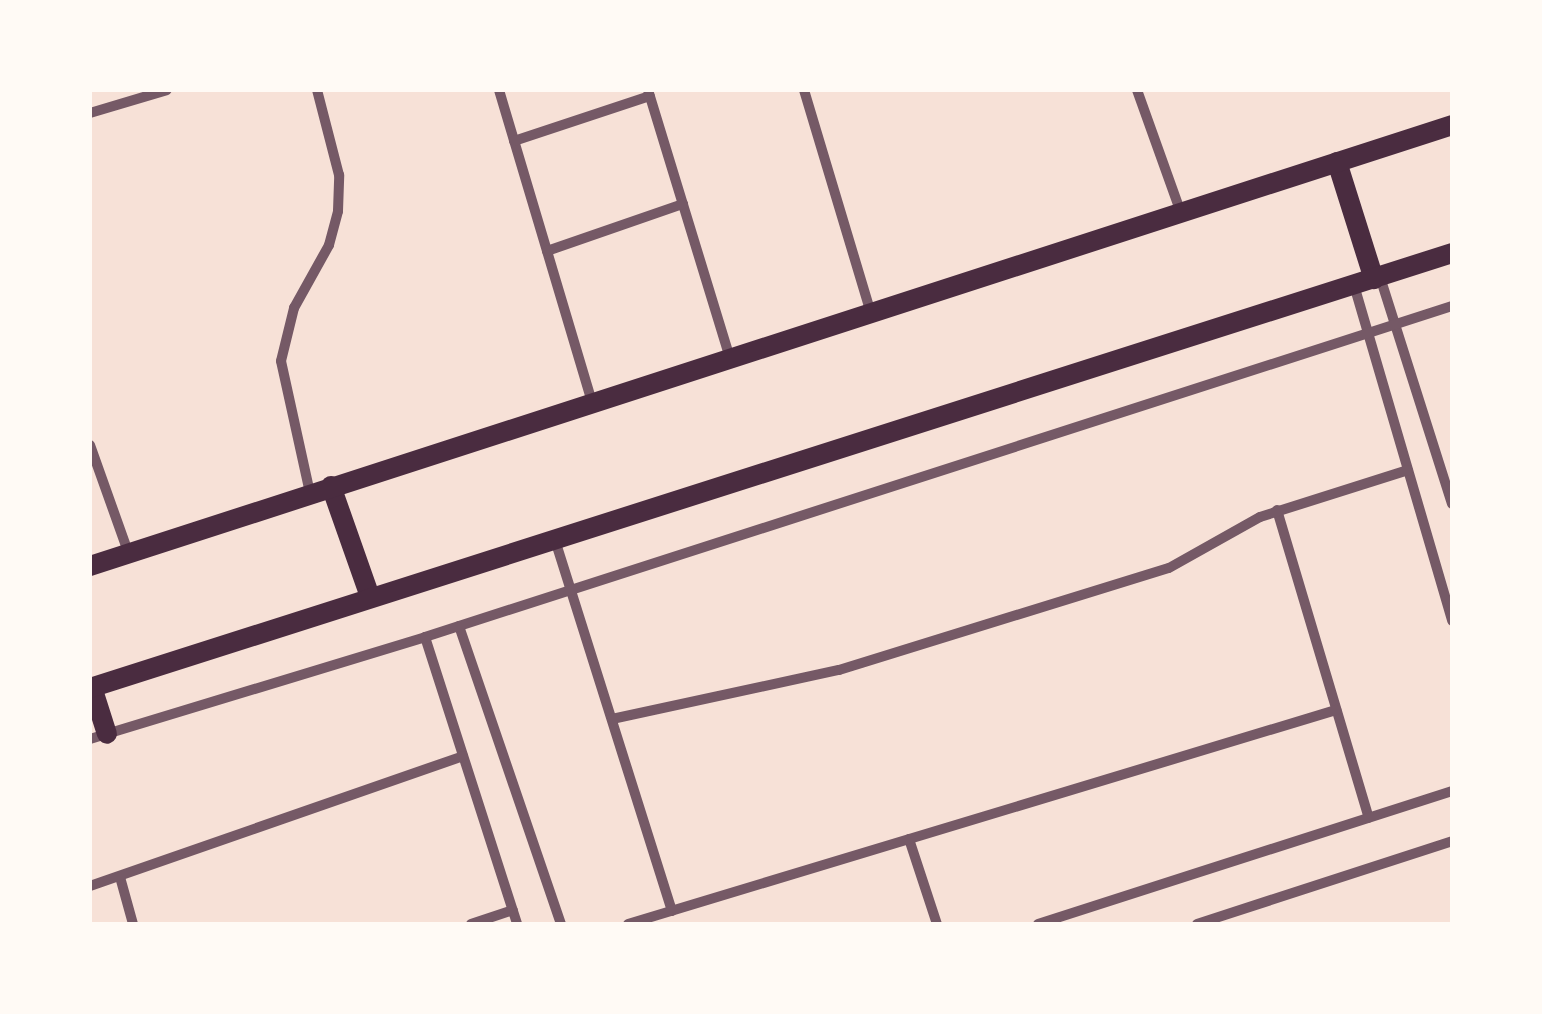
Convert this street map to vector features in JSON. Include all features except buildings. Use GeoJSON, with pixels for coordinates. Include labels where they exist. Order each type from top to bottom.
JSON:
{"type":"FeatureCollection","features":[{"type":"Feature","properties":{"kind":"main road"},"geometry":{"type":"LineString","coordinates":[[90,566],[1452,125]]}},
{"type":"Feature","properties":{"kind":"main road"},"geometry":{"type":"LineString","coordinates":[[1337,162],[1369,280]]}},
{"type":"Feature","properties":{"kind":"main road"},"geometry":{"type":"LineString","coordinates":[[98,737],[91,687],[1452,252]]}},
{"type":"Feature","properties":{"kind":"main road"},"geometry":{"type":"LineString","coordinates":[[331,486],[370,597]]}},
{"type":"Feature","properties":{"kind":"street"},"geometry":{"type":"LineString","coordinates":[[90,113],[166,90]]}},
{"type":"Feature","properties":{"kind":"street"},"geometry":{"type":"LineString","coordinates":[[310,493],[281,361],[294,308],[329,245],[338,210],[338,174],[317,90]]}},
{"type":"Feature","properties":{"kind":"street"},"geometry":{"type":"LineString","coordinates":[[499,90],[592,401]]}},
{"type":"Feature","properties":{"kind":"street"},"geometry":{"type":"LineString","coordinates":[[804,90],[872,314]]}},
{"type":"Feature","properties":{"kind":"street"},"geometry":{"type":"LineString","coordinates":[[1137,90],[1181,213]]}},
{"type":"Feature","properties":{"kind":"street"},"geometry":{"type":"LineString","coordinates":[[514,141],[649,93],[730,358]]}},
{"type":"Feature","properties":{"kind":"street"},"geometry":{"type":"LineString","coordinates":[[547,251],[683,204]]}},
{"type":"Feature","properties":{"kind":"street"},"geometry":{"type":"LineString","coordinates":[[1369,280],[1395,325],[1452,504]]}},
{"type":"Feature","properties":{"kind":"street"},"geometry":{"type":"LineString","coordinates":[[1369,280],[1368,333],[1452,621]]}},
{"type":"Feature","properties":{"kind":"street"},"geometry":{"type":"LineString","coordinates":[[98,737],[460,626],[1452,306]]}},
{"type":"Feature","properties":{"kind":"street"},"geometry":{"type":"LineString","coordinates":[[90,446],[128,552]]}},
{"type":"Feature","properties":{"kind":"street"},"geometry":{"type":"LineString","coordinates":[[612,719],[838,670],[1170,568],[1190,560],[1227,532],[1277,510],[1408,470]]}},
{"type":"Feature","properties":{"kind":"street"},"geometry":{"type":"LineString","coordinates":[[1277,510],[1368,818]]}},
{"type":"Feature","properties":{"kind":"street"},"geometry":{"type":"LineString","coordinates":[[554,536],[672,911]]}},
{"type":"Feature","properties":{"kind":"street"},"geometry":{"type":"LineString","coordinates":[[460,626],[561,924]]}},
{"type":"Feature","properties":{"kind":"street"},"geometry":{"type":"LineString","coordinates":[[425,637],[518,924]]}},
{"type":"Feature","properties":{"kind":"street"},"geometry":{"type":"LineString","coordinates":[[628,924],[1336,710]]}},
{"type":"Feature","properties":{"kind":"street"},"geometry":{"type":"LineString","coordinates":[[90,886],[463,756]]}},
{"type":"Feature","properties":{"kind":"street"},"geometry":{"type":"LineString","coordinates":[[1038,924],[1452,791]]}},
{"type":"Feature","properties":{"kind":"street"},"geometry":{"type":"LineString","coordinates":[[909,839],[937,924]]}},
{"type":"Feature","properties":{"kind":"street"},"geometry":{"type":"LineString","coordinates":[[1203,923],[1452,841]]}},
{"type":"Feature","properties":{"kind":"street"},"geometry":{"type":"LineString","coordinates":[[120,878],[133,924]]}},
{"type":"Feature","properties":{"kind":"street"},"geometry":{"type":"LineString","coordinates":[[471,924],[513,910]]}}]}
